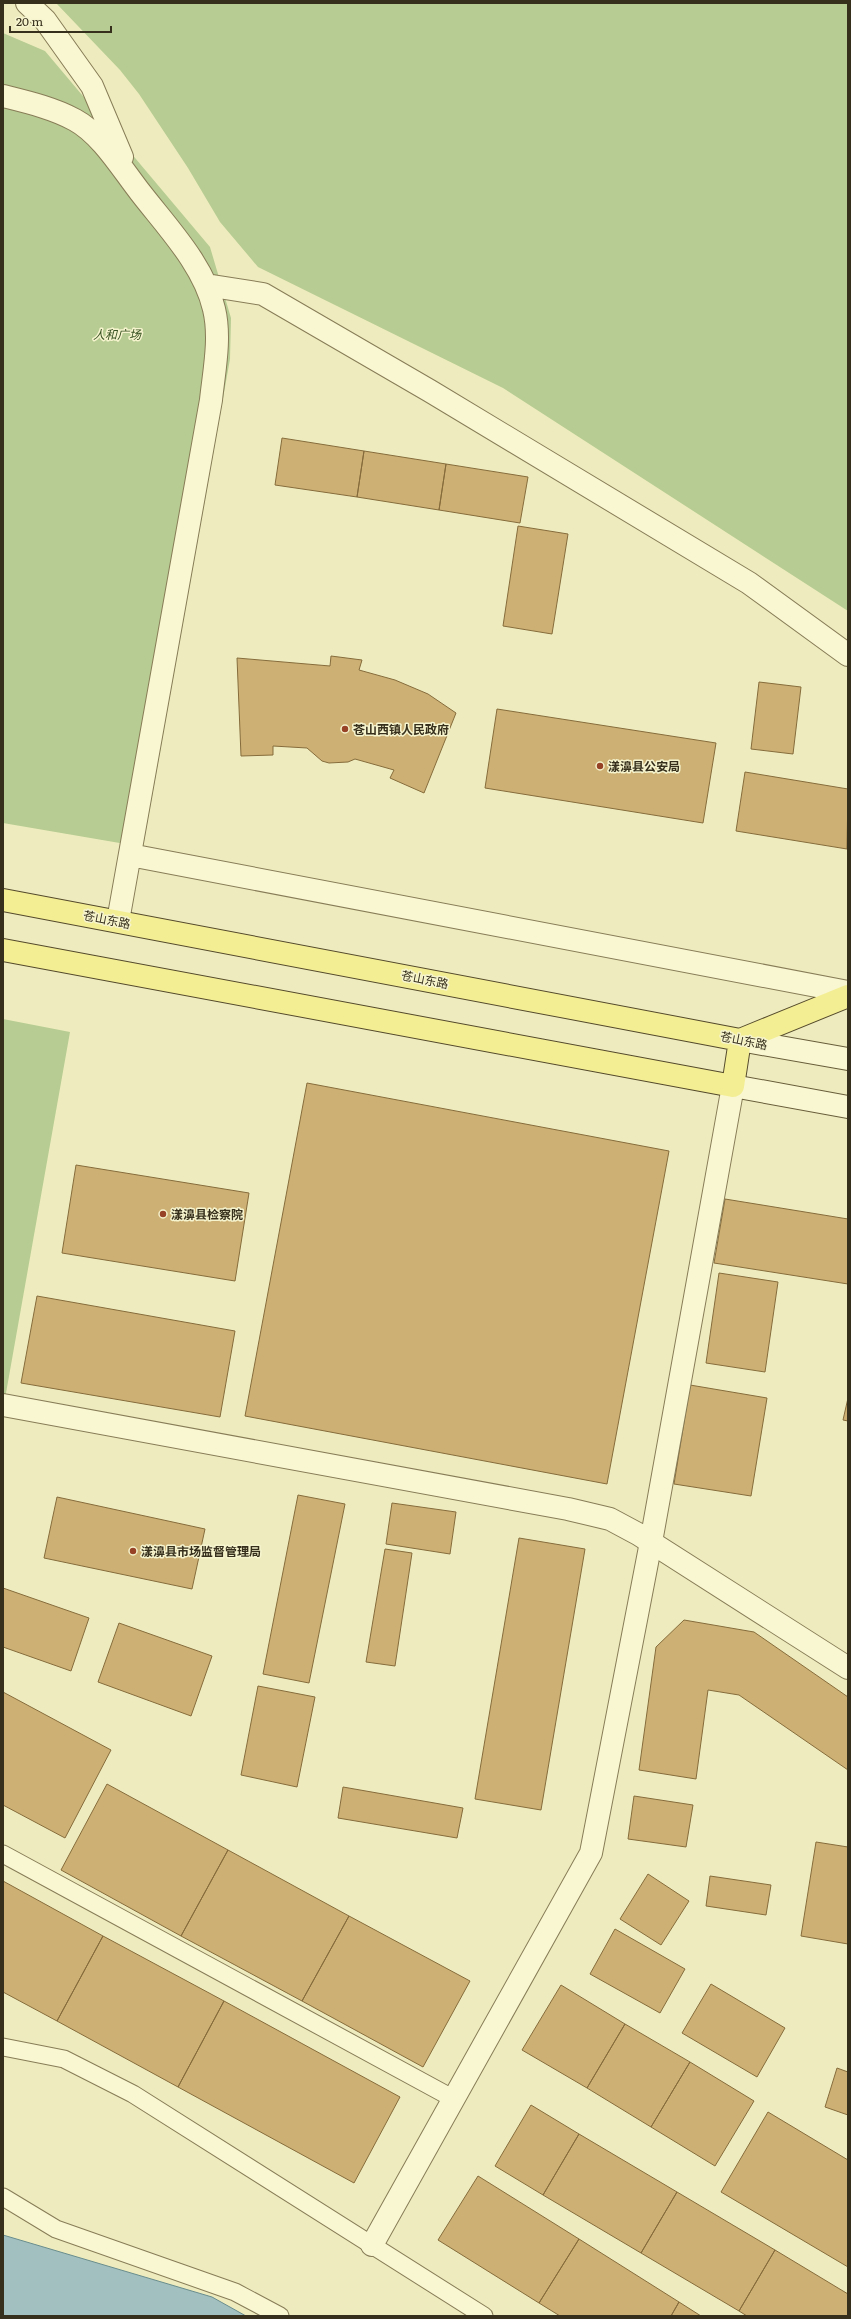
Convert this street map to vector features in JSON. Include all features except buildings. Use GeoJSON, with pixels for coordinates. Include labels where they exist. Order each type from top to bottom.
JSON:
{"type":"FeatureCollection","features":[{"type":"Feature","properties":{"kind":"main road","name":"苍山东路"},"geometry":{"type":"LineString","coordinates":[[3,900],[740,1040]]}},
{"type":"Feature","properties":{"kind":"main road"},"geometry":{"type":"LineString","coordinates":[[3,950],[732,1086],[740,1040],[848,996]]}},
{"type":"Feature","properties":{"kind":"street"},"geometry":{"type":"LineString","coordinates":[[27,3],[45,20],[92,86],[134,184]]}},
{"type":"Feature","properties":{"kind":"street"},"geometry":{"type":"LineString","coordinates":[[3,96],[36,104],[76,120],[106,147],[186,252],[206,286],[214,310],[216,348],[211,400],[118,921]]}},
{"type":"Feature","properties":{"kind":"street"},"geometry":{"type":"LineString","coordinates":[[206,286],[263,294],[430,391],[749,583],[848,655]]}},
{"type":"Feature","properties":{"kind":"street"},"geometry":{"type":"LineString","coordinates":[[130,855],[848,992]]}},
{"type":"Feature","properties":{"kind":"street","name":"苍山东路"},"geometry":{"type":"LineString","coordinates":[[740,1040],[848,1059]]}},
{"type":"Feature","properties":{"kind":"street"},"geometry":{"type":"LineString","coordinates":[[372,2245],[591,1853],[651,1542],[732,1086],[848,1107]]}},
{"type":"Feature","properties":{"kind":"street"},"geometry":{"type":"LineString","coordinates":[[3,1405],[568,1509],[610,1519],[651,1542],[848,1668]]}},
{"type":"Feature","properties":{"kind":"lane"},"geometry":{"type":"LineString","coordinates":[[3,1854],[454,2099]]}},
{"type":"Feature","properties":{"kind":"lane"},"geometry":{"type":"LineString","coordinates":[[3,2046],[64,2059],[133,2094],[484,2316]]}},
{"type":"Feature","properties":{"kind":"lane"},"geometry":{"type":"LineString","coordinates":[[3,2198],[56,2229],[235,2292],[280,2316]]}},
{"type":"Feature","properties":{"kind":"green space"},"geometry":{"type":"Polygon","coordinates":[[[56,3],[848,3],[848,611],[503,388],[258,267],[220,222],[188,168],[139,94],[120,70],[56,3]]]}},
{"type":"Feature","properties":{"kind":"green space","name":"人和广场"},"geometry":{"type":"Polygon","coordinates":[[[3,33],[45,51],[210,247],[231,318],[230,359],[143,847],[3,823],[3,33]]]}},
{"type":"Feature","properties":{"kind":"green space"},"geometry":{"type":"Polygon","coordinates":[[[3,1019],[70,1032],[3,1410],[3,1019]]]}},
{"type":"Feature","properties":{"kind":"water"},"geometry":{"type":"Polygon","coordinates":[[[3,2235],[212,2297],[246,2316],[3,2316],[3,2235]]]}},
{"type":"Feature","properties":{"kind":"place","name":"苍山西镇人民政府"},"geometry":{"type":"Point","coordinates":[345,729]}},
{"type":"Feature","properties":{"kind":"place","name":"漾濞县公安局"},"geometry":{"type":"Point","coordinates":[600,766]}},
{"type":"Feature","properties":{"kind":"place","name":"漾濞县检察院"},"geometry":{"type":"Point","coordinates":[163,1214]}},
{"type":"Feature","properties":{"kind":"place","name":"漾濞县市场监督管理局"},"geometry":{"type":"Point","coordinates":[133,1551]}}]}
